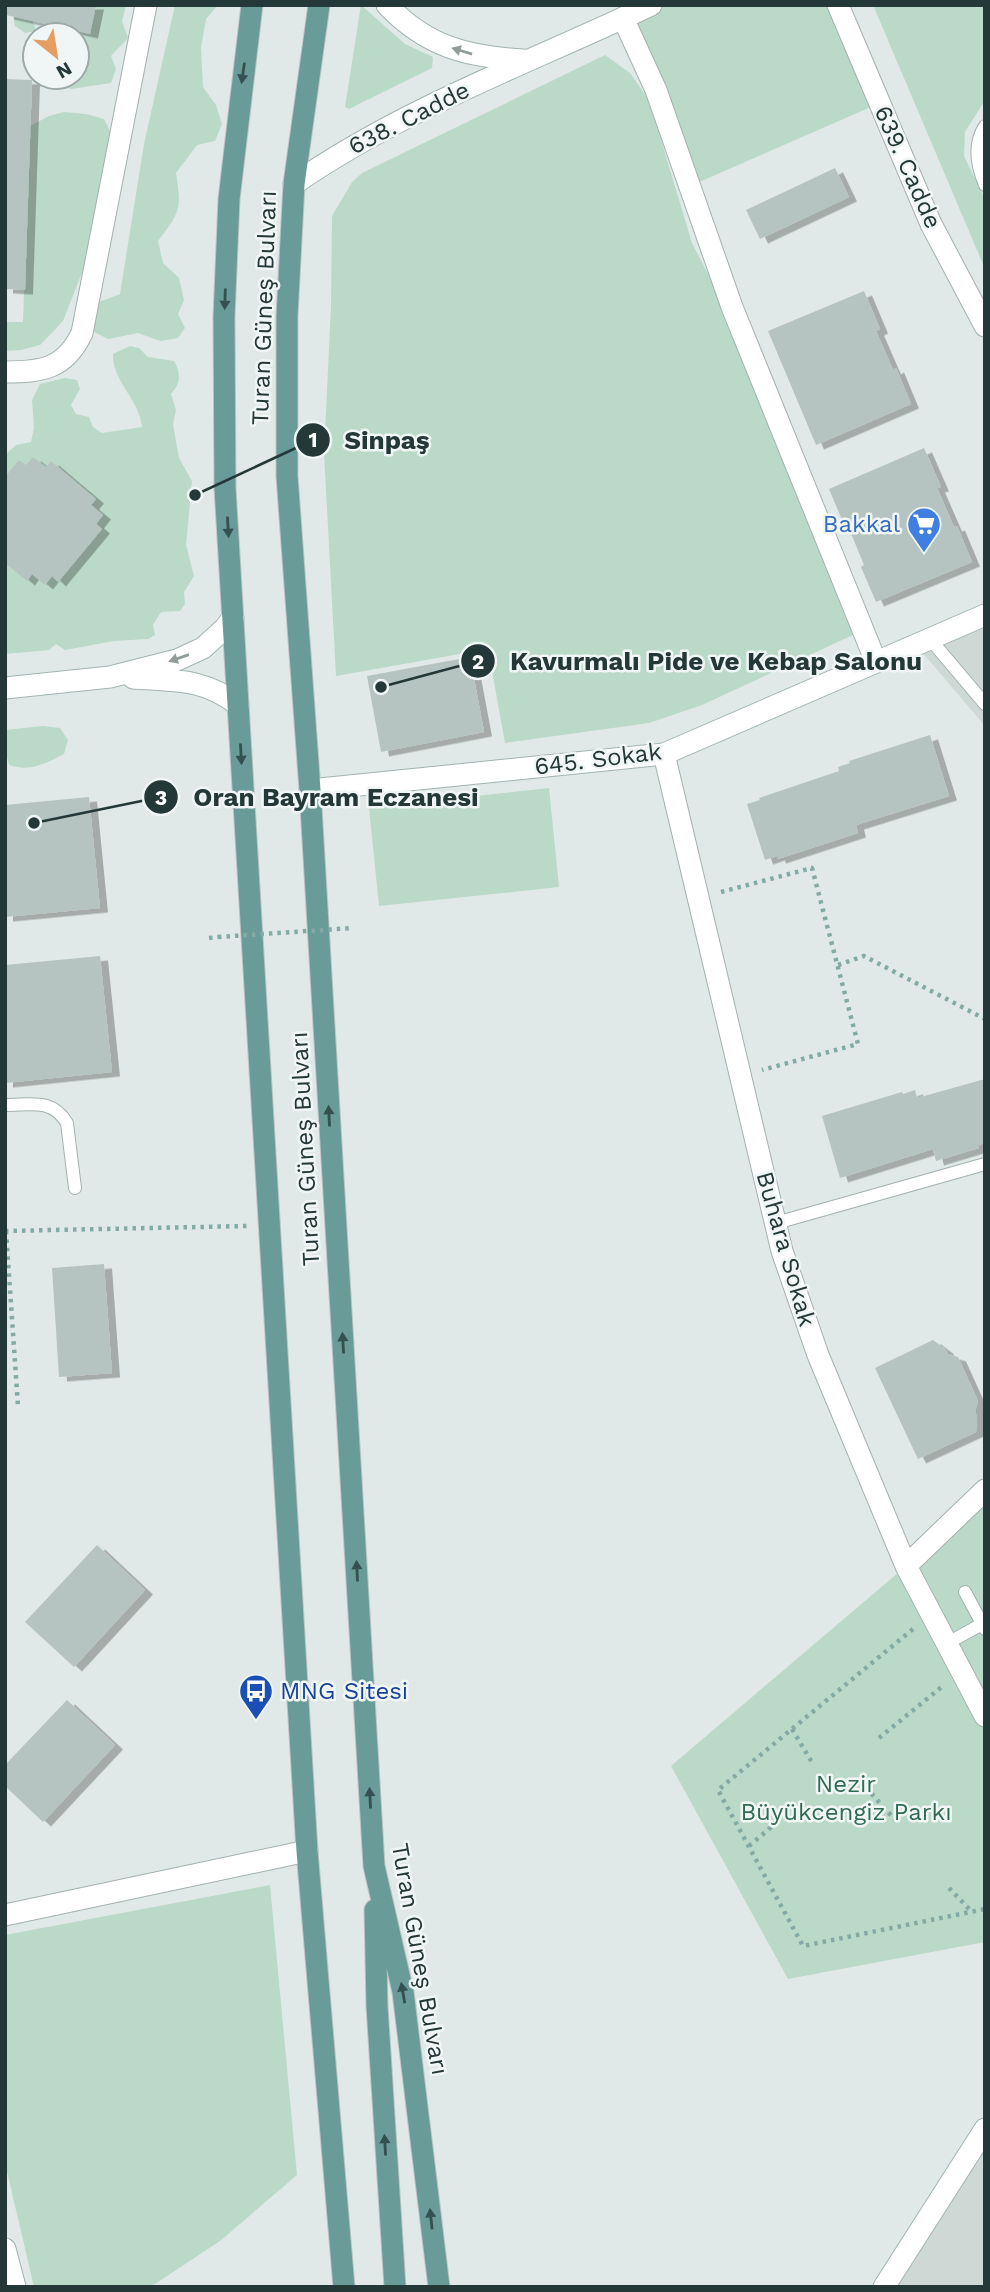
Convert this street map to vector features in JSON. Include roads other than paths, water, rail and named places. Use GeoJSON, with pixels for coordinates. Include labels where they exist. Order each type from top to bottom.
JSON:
{"type":"FeatureCollection","features":[{"type":"Feature","properties":{"kind":"main road","name":"Turan Güneş Bulvarı"},"geometry":{"type":"LineString","coordinates":[[252,5],[229,199],[224,317],[225,488],[307,1851],[344,2287]]}},
{"type":"Feature","properties":{"kind":"main road","name":"Turan Güneş Bulvarı"},"geometry":{"type":"LineString","coordinates":[[319,5],[294,184],[287,316],[287,476],[310,790],[374,1866],[403,1992],[439,2287]]}},
{"type":"Feature","properties":{"kind":"main road"},"geometry":{"type":"LineString","coordinates":[[374,1866],[377,2006],[395,2287]]}},
{"type":"Feature","properties":{"kind":"street"},"geometry":{"type":"LineString","coordinates":[[5,372],[47,368],[62,361],[75,349],[82,333],[146,5]]}},
{"type":"Feature","properties":{"kind":"street","name":"638. Cadde"},"geometry":{"type":"LineString","coordinates":[[387,5],[405,24],[429,39],[462,52],[488,58],[529,60]]}},
{"type":"Feature","properties":{"kind":"street","name":"638. Cadde"},"geometry":{"type":"LineString","coordinates":[[294,184],[326,162],[403,118],[651,5]]}},
{"type":"Feature","properties":{"kind":"street","name":"639. Cadde"},"geometry":{"type":"LineString","coordinates":[[838,5],[931,223],[980,301],[985,326]]}},
{"type":"Feature","properties":{"kind":"street"},"geometry":{"type":"LineString","coordinates":[[623,19],[656,90],[732,307],[876,662]]}},
{"type":"Feature","properties":{"kind":"street","name":"645. Sokak"},"geometry":{"type":"LineString","coordinates":[[310,790],[664,754],[985,615]]}},
{"type":"Feature","properties":{"kind":"street"},"geometry":{"type":"LineString","coordinates":[[5,688],[110,677],[191,655],[215,639],[233,618]]}},
{"type":"Feature","properties":{"kind":"street"},"geometry":{"type":"LineString","coordinates":[[110,677],[203,684],[224,693],[238,705]]}},
{"type":"Feature","properties":{"kind":"street","name":"Buhara Sokak"},"geometry":{"type":"LineString","coordinates":[[664,754],[782,1251],[818,1355],[906,1566],[985,1716]]}},
{"type":"Feature","properties":{"kind":"street"},"geometry":{"type":"LineString","coordinates":[[906,1566],[985,1490]]}},
{"type":"Feature","properties":{"kind":"street"},"geometry":{"type":"LineString","coordinates":[[5,1914],[307,1851]]}},
{"type":"Feature","properties":{"kind":"street"},"geometry":{"type":"LineString","coordinates":[[884,2287],[985,2129]]}},
{"type":"Feature","properties":{"kind":"street"},"geometry":{"type":"LineString","coordinates":[[5,2249],[15,2287]]}},
{"type":"Feature","properties":{"kind":"lane"},"geometry":{"type":"LineString","coordinates":[[985,126],[979,135],[976,155],[985,185]]}},
{"type":"Feature","properties":{"kind":"lane"},"geometry":{"type":"LineString","coordinates":[[930,639],[985,704]]}},
{"type":"Feature","properties":{"kind":"lane"},"geometry":{"type":"LineString","coordinates":[[5,1105],[43,1104],[53,1107],[63,1117],[67,1123],[75,1188]]}},
{"type":"Feature","properties":{"kind":"lane"},"geometry":{"type":"LineString","coordinates":[[776,1223],[985,1164]]}},
{"type":"Feature","properties":{"kind":"lane"},"geometry":{"type":"LineString","coordinates":[[946,1643],[983,1626],[965,1592]]}},
{"type":"Feature","properties":{"kind":"place","name":"Sinpaş"},"geometry":{"type":"Point","coordinates":[195,495]}},
{"type":"Feature","properties":{"kind":"place","name":"Bakkal"},"geometry":{"type":"Point","coordinates":[924,554]}},
{"type":"Feature","properties":{"kind":"place","name":"Kavurmalı Pide ve Kebap Salonu"},"geometry":{"type":"Point","coordinates":[381,687]}},
{"type":"Feature","properties":{"kind":"place","name":"Oran Bayram Eczanesi"},"geometry":{"type":"Point","coordinates":[34,823]}},
{"type":"Feature","properties":{"kind":"place","name":"MNG Sitesi"},"geometry":{"type":"Point","coordinates":[256,1721]}},
{"type":"Feature","properties":{"kind":"park label","name":"Nezir Büyükcengiz Parkı"},"geometry":{"type":"Point","coordinates":[846,1798]}}]}
